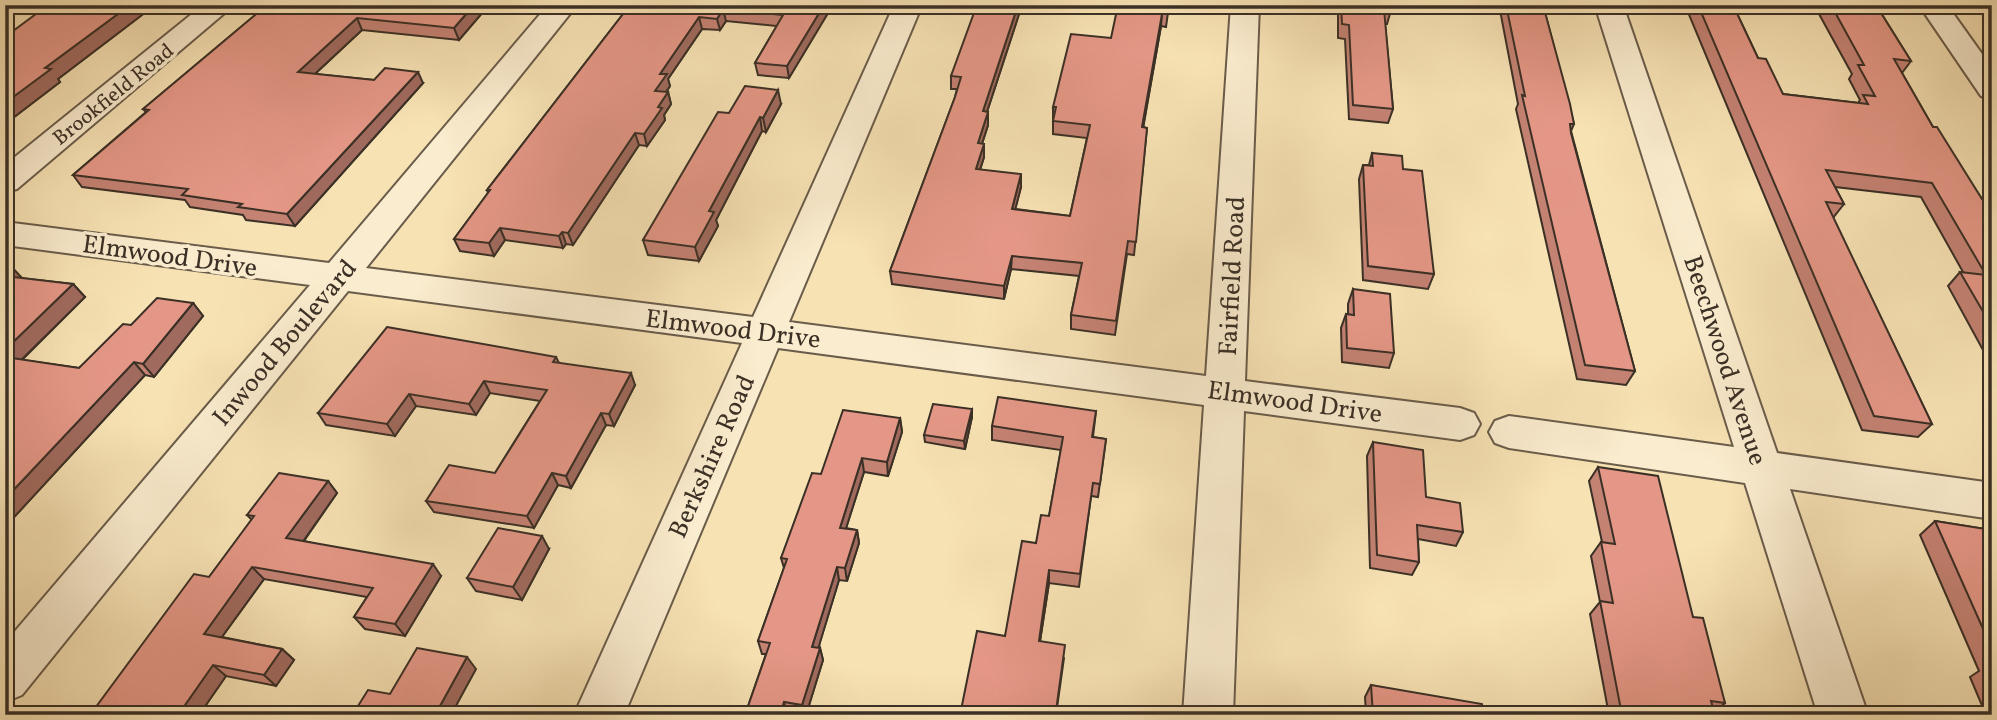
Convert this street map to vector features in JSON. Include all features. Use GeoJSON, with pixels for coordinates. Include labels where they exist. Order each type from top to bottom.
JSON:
{"type":"FeatureCollection","features":[{"type":"Feature","properties":{"kind":"street","name":"Brookfield Road"},"geometry":{"type":"LineString","coordinates":[[5,182],[220,5]]}},
{"type":"Feature","properties":{"kind":"street","name":"Inwood Boulevard"},"geometry":{"type":"LineString","coordinates":[[5,679],[563,5]]}},
{"type":"Feature","properties":{"kind":"street","name":"Berkshire Road"},"geometry":{"type":"LineString","coordinates":[[598,715],[908,5]]}},
{"type":"Feature","properties":{"kind":"street","name":"Fairfield Road"},"geometry":{"type":"LineString","coordinates":[[1208,715],[1245,5]]}},
{"type":"Feature","properties":{"kind":"street","name":"Beechwood Avenue"},"geometry":{"type":"LineString","coordinates":[[1609,5],[1843,715]]}},
{"type":"Feature","properties":{"kind":"street"},"geometry":{"type":"LineString","coordinates":[[1933,5],[1992,90]]}},
{"type":"Feature","properties":{"kind":"street","name":"Elmwood Drive"},"geometry":{"type":"LineString","coordinates":[[5,233],[336,278],[1225,391],[1460,424]]}},
{"type":"Feature","properties":{"kind":"street"},"geometry":{"type":"LineString","coordinates":[[1509,432],[1992,501]]}},
{"type":"Feature","properties":{"kind":"building"},"geometry":{"type":"Polygon","coordinates":[[[48,5],[130,5],[45,68],[51,69],[5,103],[5,37],[48,5]]]}},
{"type":"Feature","properties":{"kind":"building"},"geometry":{"type":"Polygon","coordinates":[[[267,5],[474,5],[454,28],[357,18],[298,72],[374,80],[385,68],[418,72],[287,214],[182,195],[188,189],[73,175],[149,110],[143,109],[267,5]]]}},
{"type":"Feature","properties":{"kind":"building"},"geometry":{"type":"Polygon","coordinates":[[[630,5],[824,5],[787,66],[755,63],[783,15],[723,9],[717,19],[699,17],[660,74],[667,74],[655,91],[668,92],[658,107],[662,108],[644,134],[635,133],[568,233],[562,232],[559,236],[500,228],[489,243],[454,239],[490,190],[487,190],[630,5]]]}},
{"type":"Feature","properties":{"kind":"building"},"geometry":{"type":"Polygon","coordinates":[[[986,5],[1018,5],[983,111],[988,112],[978,143],[984,144],[976,169],[1021,174],[1012,209],[1070,216],[1090,125],[1053,121],[1056,107],[1053,107],[1071,34],[1111,38],[1118,5],[1169,5],[1167,14],[1162,14],[1142,127],[1147,128],[1136,242],[1128,241],[1116,321],[1071,315],[1082,263],[1012,256],[1004,286],[890,271],[955,97],[961,77],[951,76],[975,10],[982,11],[986,5]]]}},
{"type":"Feature","properties":{"kind":"building"},"geometry":{"type":"Polygon","coordinates":[[[1341,5],[1391,5],[1391,10],[1384,9],[1393,109],[1353,105],[1349,25],[1342,24],[1341,5]]]}},
{"type":"Feature","properties":{"kind":"building"},"geometry":{"type":"Polygon","coordinates":[[[1506,5],[1543,5],[1570,104],[1574,124],[1570,124],[1571,133],[1635,371],[1585,365],[1522,95],[1525,96],[1506,5]]]}},
{"type":"Feature","properties":{"kind":"building"},"geometry":{"type":"Polygon","coordinates":[[[1698,5],[1733,5],[1758,58],[1766,59],[1783,94],[1868,104],[1863,95],[1875,96],[1858,65],[1864,65],[1831,5],[1876,5],[1911,61],[1894,59],[1933,127],[1937,127],[1982,199],[1988,200],[1992,206],[1992,327],[1960,272],[1986,275],[1932,183],[1826,170],[1844,204],[1826,202],[1932,424],[1874,416],[1698,5]]]}},
{"type":"Feature","properties":{"kind":"building"},"geometry":{"type":"Polygon","coordinates":[[[745,86],[778,90],[763,118],[760,117],[709,211],[714,212],[695,247],[643,240],[718,112],[729,113],[745,86]]]}},
{"type":"Feature","properties":{"kind":"building"},"geometry":{"type":"Polygon","coordinates":[[[1372,153],[1402,156],[1403,169],[1422,171],[1434,274],[1368,266],[1363,165],[1373,166],[1372,153]]]}},
{"type":"Feature","properties":{"kind":"building"},"geometry":{"type":"Polygon","coordinates":[[[5,276],[73,284],[5,350],[5,276]]]}},
{"type":"Feature","properties":{"kind":"building"},"geometry":{"type":"Polygon","coordinates":[[[1353,289],[1390,294],[1394,353],[1347,348],[1346,314],[1354,315],[1353,289]]]}},
{"type":"Feature","properties":{"kind":"building"},"geometry":{"type":"Polygon","coordinates":[[[157,298],[193,303],[143,364],[134,362],[5,499],[5,357],[79,368],[123,324],[131,325],[157,298]]]}},
{"type":"Feature","properties":{"kind":"building"},"geometry":{"type":"Polygon","coordinates":[[[387,327],[556,357],[553,362],[631,373],[609,414],[601,413],[566,476],[552,473],[527,516],[426,501],[449,465],[495,473],[547,390],[484,381],[469,404],[409,394],[387,424],[318,413],[387,327]]]}},
{"type":"Feature","properties":{"kind":"building"},"geometry":{"type":"Polygon","coordinates":[[[998,397],[1096,411],[1092,437],[1106,439],[1100,484],[1093,483],[1080,574],[1049,570],[1039,641],[1065,645],[1056,711],[1039,708],[1038,715],[960,715],[977,631],[1005,636],[1022,541],[1036,543],[1041,515],[1049,516],[1063,437],[992,426],[998,397]]]}},
{"type":"Feature","properties":{"kind":"building"},"geometry":{"type":"Polygon","coordinates":[[[933,404],[972,409],[964,441],[924,435],[933,404]]]}},
{"type":"Feature","properties":{"kind":"building"},"geometry":{"type":"Polygon","coordinates":[[[843,410],[900,418],[887,462],[862,458],[840,528],[857,530],[845,568],[837,567],[812,647],[820,648],[802,705],[784,702],[780,715],[745,715],[770,643],[758,641],[787,559],[781,558],[812,473],[821,474],[843,410]]]}},
{"type":"Feature","properties":{"kind":"building"},"geometry":{"type":"Polygon","coordinates":[[[1373,442],[1423,450],[1426,497],[1460,503],[1463,532],[1417,525],[1419,562],[1377,555],[1373,442]]]}},
{"type":"Feature","properties":{"kind":"building"},"geometry":{"type":"Polygon","coordinates":[[[1598,467],[1658,476],[1693,617],[1703,618],[1725,703],[1711,701],[1715,715],[1645,715],[1621,710],[1600,601],[1613,603],[1601,542],[1615,544],[1598,467]]]}},
{"type":"Feature","properties":{"kind":"building"},"geometry":{"type":"Polygon","coordinates":[[[279,473],[328,481],[286,538],[433,564],[395,624],[354,617],[373,588],[252,567],[204,634],[282,649],[264,675],[213,665],[178,715],[90,715],[194,574],[209,577],[254,516],[247,515],[279,473]]]}},
{"type":"Feature","properties":{"kind":"building"},"geometry":{"type":"Polygon","coordinates":[[[1935,521],[1992,530],[1992,649],[1935,521]]]}},
{"type":"Feature","properties":{"kind":"building"},"geometry":{"type":"Polygon","coordinates":[[[498,528],[542,536],[513,587],[467,578],[498,528]]]}},
{"type":"Feature","properties":{"kind":"building"},"geometry":{"type":"Polygon","coordinates":[[[417,648],[467,657],[435,715],[345,715],[353,714],[368,690],[390,694],[417,648]]]}},
{"type":"Feature","properties":{"kind":"building"},"geometry":{"type":"Polygon","coordinates":[[[1371,685],[1482,704],[1483,715],[1373,715],[1371,685]]]}}]}
